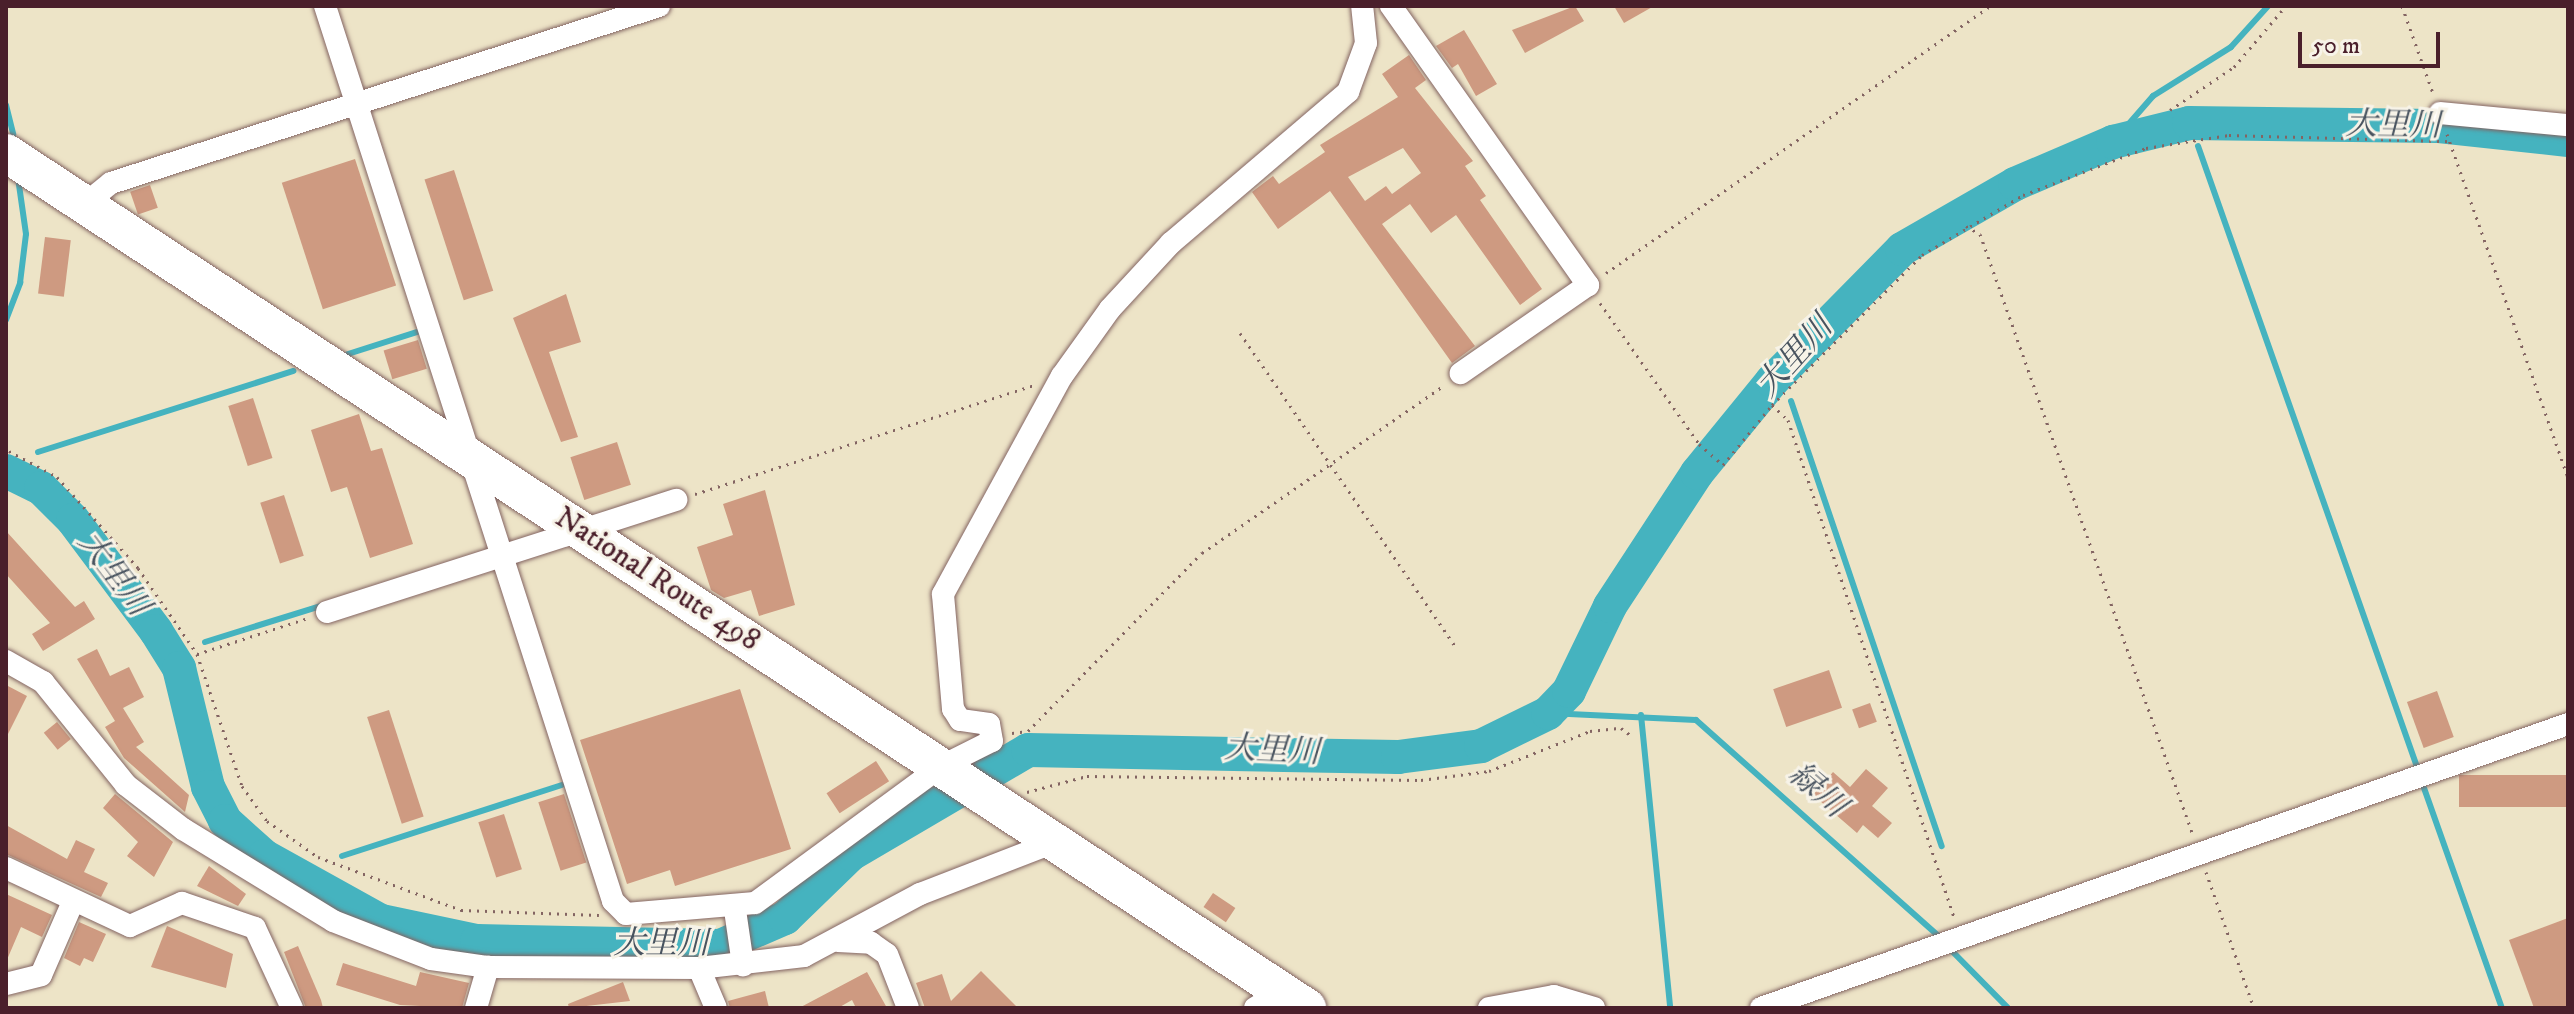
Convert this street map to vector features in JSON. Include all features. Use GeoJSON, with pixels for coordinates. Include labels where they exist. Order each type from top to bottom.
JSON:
{"type":"FeatureCollection","features":[{"type":"Feature","properties":{"kind":"highway","name":"National Route 498"},"geometry":{"type":"LineString","coordinates":[[6,153],[940,767],[1019,803],[1055,842],[1281,1003]]}},
{"type":"Feature","properties":{"kind":"street"},"geometry":{"type":"LineString","coordinates":[[325,6],[618,910],[735,910],[774,892],[817,851],[940,767],[996,736],[989,724],[960,720],[953,709],[943,594],[1062,376],[1171,243],[1348,92],[1366,43],[1362,6]]}},
{"type":"Feature","properties":{"kind":"street"},"geometry":{"type":"LineString","coordinates":[[85,204],[111,183],[659,6]]}},
{"type":"Feature","properties":{"kind":"street"},"geometry":{"type":"LineString","coordinates":[[1391,6],[1588,285],[1461,373]]}},
{"type":"Feature","properties":{"kind":"street"},"geometry":{"type":"LineString","coordinates":[[2440,113],[2568,125]]}},
{"type":"Feature","properties":{"kind":"street"},"geometry":{"type":"LineString","coordinates":[[327,612],[676,500]]}},
{"type":"Feature","properties":{"kind":"street"},"geometry":{"type":"LineString","coordinates":[[6,661],[67,705],[126,785],[277,890],[381,943],[488,967],[699,968],[743,965],[838,941],[920,894],[1055,842]]}},
{"type":"Feature","properties":{"kind":"street"},"geometry":{"type":"LineString","coordinates":[[1761,1008],[2568,724]]}},
{"type":"Feature","properties":{"kind":"street"},"geometry":{"type":"LineString","coordinates":[[6,868],[72,904],[130,926],[182,903],[200,905],[255,928],[292,1008]]}},
{"type":"Feature","properties":{"kind":"street"},"geometry":{"type":"LineString","coordinates":[[6,984],[41,975],[72,904]]}},
{"type":"Feature","properties":{"kind":"street"},"geometry":{"type":"LineString","coordinates":[[735,910],[743,965]]}},
{"type":"Feature","properties":{"kind":"street"},"geometry":{"type":"LineString","coordinates":[[838,941],[871,943],[887,954],[908,1008]]}},
{"type":"Feature","properties":{"kind":"street"},"geometry":{"type":"LineString","coordinates":[[476,1008],[488,967]]}},
{"type":"Feature","properties":{"kind":"street"},"geometry":{"type":"LineString","coordinates":[[699,968],[716,1008]]}},
{"type":"Feature","properties":{"kind":"street"},"geometry":{"type":"LineString","coordinates":[[1489,1008],[1554,996],[1594,1008]]}},
{"type":"Feature","properties":{"kind":"path"},"geometry":{"type":"LineString","coordinates":[[1990,6],[1588,285],[1699,444],[1723,465],[1772,405],[1856,314],[1966,226],[2146,148],[2229,135],[2450,141],[2568,478]]}},
{"type":"Feature","properties":{"kind":"path"},"geometry":{"type":"LineString","coordinates":[[2170,110],[2234,67],[2286,6]]}},
{"type":"Feature","properties":{"kind":"path"},"geometry":{"type":"LineString","coordinates":[[2402,6],[2440,113]]}},
{"type":"Feature","properties":{"kind":"path"},"geometry":{"type":"LineString","coordinates":[[1966,226],[1980,234],[2254,1008]]}},
{"type":"Feature","properties":{"kind":"path"},"geometry":{"type":"LineString","coordinates":[[1240,333],[1455,646]]}},
{"type":"Feature","properties":{"kind":"path"},"geometry":{"type":"LineString","coordinates":[[996,736],[1028,731],[1202,553],[1461,373]]}},
{"type":"Feature","properties":{"kind":"path"},"geometry":{"type":"LineString","coordinates":[[676,500],[1062,376]]}},
{"type":"Feature","properties":{"kind":"path"},"geometry":{"type":"LineString","coordinates":[[1772,405],[1788,420],[1961,940]]}},
{"type":"Feature","properties":{"kind":"path"},"geometry":{"type":"LineString","coordinates":[[9,451],[57,477],[138,568],[197,654],[242,786],[267,821],[318,857],[461,910],[618,910]]}},
{"type":"Feature","properties":{"kind":"path"},"geometry":{"type":"LineString","coordinates":[[197,654],[327,612]]}},
{"type":"Feature","properties":{"kind":"path"},"geometry":{"type":"LineString","coordinates":[[1019,803],[1087,776],[1421,780],[1489,771],[1590,731],[1621,728],[1633,737]]}},
{"type":"Feature","properties":{"kind":"building"},"geometry":{"type":"Polygon","coordinates":[[[1575,6],[1584,21],[1525,53],[1512,30],[1575,6]]]}},
{"type":"Feature","properties":{"kind":"building"},"geometry":{"type":"Polygon","coordinates":[[[1614,6],[1654,6],[1624,23],[1614,6]]]}},
{"type":"Feature","properties":{"kind":"building"},"geometry":{"type":"Polygon","coordinates":[[[1464,30],[1497,84],[1476,96],[1458,64],[1452,68],[1436,46],[1464,30]]]}},
{"type":"Feature","properties":{"kind":"building"},"geometry":{"type":"Polygon","coordinates":[[[1409,55],[1426,80],[1415,88],[1473,161],[1465,166],[1486,196],[1480,200],[1542,289],[1520,305],[1456,215],[1431,233],[1410,204],[1382,224],[1475,346],[1452,363],[1330,191],[1278,229],[1252,192],[1273,176],[1279,184],[1325,152],[1320,145],[1398,97],[1382,74],[1409,55]],[[1403,148],[1348,177],[1365,201],[1386,186],[1392,194],[1421,173],[1403,148]]]}},
{"type":"Feature","properties":{"kind":"building"},"geometry":{"type":"Polygon","coordinates":[[[355,159],[396,285],[323,309],[282,183],[355,159]]]}},
{"type":"Feature","properties":{"kind":"building"},"geometry":{"type":"Polygon","coordinates":[[[454,170],[493,291],[464,300],[425,180],[454,170]]]}},
{"type":"Feature","properties":{"kind":"building"},"geometry":{"type":"Polygon","coordinates":[[[150,185],[158,208],[138,215],[130,192],[150,185]]]}},
{"type":"Feature","properties":{"kind":"building"},"geometry":{"type":"Polygon","coordinates":[[[45,237],[71,240],[64,297],[38,294],[45,237]]]}},
{"type":"Feature","properties":{"kind":"building"},"geometry":{"type":"Polygon","coordinates":[[[566,294],[581,342],[549,352],[578,437],[561,442],[513,318],[566,294]]]}},
{"type":"Feature","properties":{"kind":"building"},"geometry":{"type":"Polygon","coordinates":[[[418,340],[427,369],[392,379],[384,351],[418,340]]]}},
{"type":"Feature","properties":{"kind":"building"},"geometry":{"type":"Polygon","coordinates":[[[253,398],[272,458],[248,466],[228,406],[253,398]]]}},
{"type":"Feature","properties":{"kind":"building"},"geometry":{"type":"Polygon","coordinates":[[[359,414],[371,451],[382,448],[413,544],[370,558],[347,487],[331,492],[311,430],[359,414]]]}},
{"type":"Feature","properties":{"kind":"building"},"geometry":{"type":"Polygon","coordinates":[[[617,442],[631,485],[584,500],[570,457],[617,442]]]}},
{"type":"Feature","properties":{"kind":"building"},"geometry":{"type":"Polygon","coordinates":[[[765,490],[795,605],[759,616],[751,590],[724,598],[711,590],[697,547],[733,535],[723,504],[765,490]]]}},
{"type":"Feature","properties":{"kind":"building"},"geometry":{"type":"Polygon","coordinates":[[[284,495],[304,556],[280,564],[260,503],[284,495]]]}},
{"type":"Feature","properties":{"kind":"building"},"geometry":{"type":"Polygon","coordinates":[[[6,531],[75,607],[84,601],[95,619],[43,651],[32,634],[50,623],[6,574],[6,531]]]}},
{"type":"Feature","properties":{"kind":"building"},"geometry":{"type":"Polygon","coordinates":[[[97,649],[110,676],[129,667],[144,697],[123,708],[144,742],[136,747],[189,795],[185,812],[124,758],[105,727],[115,721],[77,659],[97,649]]]}},
{"type":"Feature","properties":{"kind":"building"},"geometry":{"type":"Polygon","coordinates":[[[1829,670],[1842,708],[1786,727],[1773,689],[1829,670]]]}},
{"type":"Feature","properties":{"kind":"building"},"geometry":{"type":"Polygon","coordinates":[[[6,685],[27,696],[6,738],[6,685]]]}},
{"type":"Feature","properties":{"kind":"building"},"geometry":{"type":"Polygon","coordinates":[[[740,689],[791,849],[675,886],[670,870],[627,884],[580,740],[740,689]]]}},
{"type":"Feature","properties":{"kind":"building"},"geometry":{"type":"Polygon","coordinates":[[[2437,691],[2454,737],[2424,748],[2407,702],[2437,691]]]}},
{"type":"Feature","properties":{"kind":"building"},"geometry":{"type":"Polygon","coordinates":[[[1870,703],[1877,722],[1859,728],[1852,709],[1870,703]]]}},
{"type":"Feature","properties":{"kind":"building"},"geometry":{"type":"Polygon","coordinates":[[[389,710],[424,817],[402,824],[367,717],[389,710]]]}},
{"type":"Feature","properties":{"kind":"building"},"geometry":{"type":"Polygon","coordinates":[[[57,722],[71,739],[58,750],[44,733],[57,722]]]}},
{"type":"Feature","properties":{"kind":"building"},"geometry":{"type":"Polygon","coordinates":[[[876,761],[889,781],[840,813],[827,793],[876,761]]]}},
{"type":"Feature","properties":{"kind":"building"},"geometry":{"type":"Polygon","coordinates":[[[1866,769],[1888,788],[1872,806],[1892,823],[1878,838],[1863,825],[1857,833],[1813,795],[1833,772],[1850,787],[1866,769]]]}},
{"type":"Feature","properties":{"kind":"building"},"geometry":{"type":"Polygon","coordinates":[[[2459,775],[2568,775],[2568,807],[2459,807],[2459,775]]]}},
{"type":"Feature","properties":{"kind":"building"},"geometry":{"type":"Polygon","coordinates":[[[115,794],[173,842],[154,877],[127,856],[138,842],[103,808],[115,794]]]}},
{"type":"Feature","properties":{"kind":"building"},"geometry":{"type":"Polygon","coordinates":[[[564,794],[586,862],[561,871],[538,802],[564,794]]]}},
{"type":"Feature","properties":{"kind":"building"},"geometry":{"type":"Polygon","coordinates":[[[504,814],[522,869],[496,878],[478,822],[504,814]]]}},
{"type":"Feature","properties":{"kind":"building"},"geometry":{"type":"Polygon","coordinates":[[[6,825],[67,859],[76,840],[95,849],[84,872],[108,883],[101,897],[6,854],[6,825]]]}},
{"type":"Feature","properties":{"kind":"building"},"geometry":{"type":"Polygon","coordinates":[[[209,866],[246,894],[238,906],[197,886],[209,866]]]}},
{"type":"Feature","properties":{"kind":"building"},"geometry":{"type":"Polygon","coordinates":[[[1213,893],[1235,908],[1226,922],[1203,907],[1213,893]]]}},
{"type":"Feature","properties":{"kind":"building"},"geometry":{"type":"Polygon","coordinates":[[[6,894],[52,915],[42,937],[21,927],[6,962],[6,894]]]}},
{"type":"Feature","properties":{"kind":"building"},"geometry":{"type":"Polygon","coordinates":[[[2568,918],[2568,1008],[2534,1008],[2509,940],[2568,918]]]}},
{"type":"Feature","properties":{"kind":"building"},"geometry":{"type":"Polygon","coordinates":[[[79,922],[106,934],[93,962],[84,958],[80,966],[64,958],[79,922]]]}},
{"type":"Feature","properties":{"kind":"building"},"geometry":{"type":"Polygon","coordinates":[[[167,926],[233,954],[226,988],[151,967],[167,926]]]}},
{"type":"Feature","properties":{"kind":"building"},"geometry":{"type":"Polygon","coordinates":[[[298,946],[323,1008],[306,1008],[284,952],[298,946]]]}},
{"type":"Feature","properties":{"kind":"building"},"geometry":{"type":"Polygon","coordinates":[[[343,963],[416,986],[420,972],[469,983],[462,1008],[400,1005],[336,985],[343,963]]]}},
{"type":"Feature","properties":{"kind":"building"},"geometry":{"type":"Polygon","coordinates":[[[981,971],[1018,1008],[925,1008],[916,983],[942,974],[951,1001],[981,971]]]}},
{"type":"Feature","properties":{"kind":"building"},"geometry":{"type":"Polygon","coordinates":[[[867,972],[887,1008],[856,1008],[852,1000],[838,1008],[799,1008],[867,972]]]}},
{"type":"Feature","properties":{"kind":"building"},"geometry":{"type":"Polygon","coordinates":[[[623,982],[630,1001],[569,1008],[568,1004],[623,982]]]}},
{"type":"Feature","properties":{"kind":"building"},"geometry":{"type":"Polygon","coordinates":[[[765,991],[769,1008],[730,1008],[728,1001],[765,991]]]}},
{"type":"Feature","properties":{"kind":"waterway"},"geometry":{"type":"LineString","coordinates":[[2113,142],[2153,96],[2231,47],[2268,6]]}},
{"type":"Feature","properties":{"kind":"waterway"},"geometry":{"type":"LineString","coordinates":[[6,105],[13,134]]}},
{"type":"Feature","properties":{"kind":"waterway","name":"大里川"},"geometry":{"type":"LineString","coordinates":[[6,471],[41,488],[73,520],[156,631],[179,668],[208,787],[225,821],[264,856],[381,921],[477,941],[720,946],[785,918],[851,854],[1028,750],[1398,757],[1481,746],[1548,713],[1569,691],[1610,606],[1697,473],[1772,381],[1902,249],[2015,184],[2113,142],[2189,123],[2439,126],[2568,140]]}},
{"type":"Feature","properties":{"kind":"waterway"},"geometry":{"type":"LineString","coordinates":[[2198,146],[2417,767]]}},
{"type":"Feature","properties":{"kind":"waterway"},"geometry":{"type":"LineString","coordinates":[[6,320],[20,283],[26,234],[18,178]]}},
{"type":"Feature","properties":{"kind":"waterway"},"geometry":{"type":"LineString","coordinates":[[348,354],[417,332]]}},
{"type":"Feature","properties":{"kind":"waterway"},"geometry":{"type":"LineString","coordinates":[[38,452],[293,371]]}},
{"type":"Feature","properties":{"kind":"waterway"},"geometry":{"type":"LineString","coordinates":[[1791,401],[1942,846]]}},
{"type":"Feature","properties":{"kind":"waterway"},"geometry":{"type":"LineString","coordinates":[[205,642],[324,605]]}},
{"type":"Feature","properties":{"kind":"waterway","name":"緑川"},"geometry":{"type":"LineString","coordinates":[[1548,713],[1696,720],[1942,939]]}},
{"type":"Feature","properties":{"kind":"waterway"},"geometry":{"type":"LineString","coordinates":[[1641,715],[1670,1008]]}},
{"type":"Feature","properties":{"kind":"waterway"},"geometry":{"type":"LineString","coordinates":[[342,856],[562,785]]}},
{"type":"Feature","properties":{"kind":"waterway"},"geometry":{"type":"LineString","coordinates":[[2424,788],[2502,1008]]}},
{"type":"Feature","properties":{"kind":"waterway","name":"緑川"},"geometry":{"type":"LineString","coordinates":[[1949,948],[2008,1008]]}}]}
